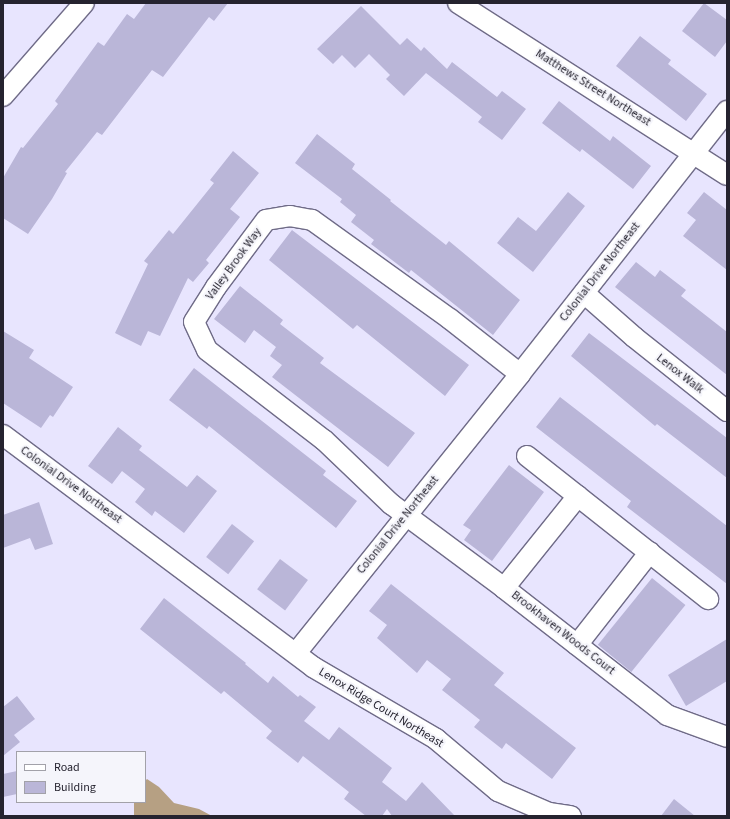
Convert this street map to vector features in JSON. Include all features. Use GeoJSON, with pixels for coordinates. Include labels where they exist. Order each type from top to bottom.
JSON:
{"type":"FeatureCollection","features":[{"type":"Feature","properties":{"kind":"street"},"geometry":{"type":"LineString","coordinates":[[3,96],[84,3]]}},
{"type":"Feature","properties":{"kind":"street","name":"Matthews Street Northeast"},"geometry":{"type":"LineString","coordinates":[[458,3],[694,152],[727,175]]}},
{"type":"Feature","properties":{"kind":"street","name":"Colonial Drive Northeast"},"geometry":{"type":"LineString","coordinates":[[3,435],[252,624],[296,653],[520,374],[727,111]]}},
{"type":"Feature","properties":{"kind":"street","name":"Valley Brook Way"},"geometry":{"type":"LineString","coordinates":[[406,515],[362,478],[324,440],[207,350],[194,322],[216,287],[266,220],[290,216],[312,220],[450,319],[520,374]]}},
{"type":"Feature","properties":{"kind":"street","name":"Lenox Walk"},"geometry":{"type":"LineString","coordinates":[[584,293],[634,337],[727,411]]}},
{"type":"Feature","properties":{"kind":"street"},"geometry":{"type":"LineString","coordinates":[[527,456],[708,599]]}},
{"type":"Feature","properties":{"kind":"street"},"geometry":{"type":"LineString","coordinates":[[504,588],[578,496]]}},
{"type":"Feature","properties":{"kind":"street","name":"Brookhaven Woods Court"},"geometry":{"type":"LineString","coordinates":[[406,515],[504,588],[667,715],[727,737]]}},
{"type":"Feature","properties":{"kind":"street"},"geometry":{"type":"LineString","coordinates":[[577,645],[650,552]]}},
{"type":"Feature","properties":{"kind":"street","name":"Lenox Ridge Court Northeast"},"geometry":{"type":"LineString","coordinates":[[296,653],[352,692],[436,739],[498,791],[549,814],[570,816]]}},
{"type":"Feature","properties":{"kind":"shaded area"},"geometry":{"type":"Polygon","coordinates":[[[147,779],[159,787],[174,803],[199,809],[212,816],[134,816],[134,803],[146,803],[147,779]]]}},
{"type":"Feature","properties":{"kind":"building"},"geometry":{"type":"Polygon","coordinates":[[[146,3],[228,3],[214,21],[209,17],[163,77],[152,70],[102,135],[97,132],[65,172],[67,173],[52,199],[28,234],[3,218],[3,178],[21,147],[23,148],[58,104],[55,101],[98,42],[104,46],[127,14],[134,19],[146,3]]]}},
{"type":"Feature","properties":{"kind":"building"},"geometry":{"type":"Polygon","coordinates":[[[704,3],[727,20],[727,41],[715,57],[682,31],[704,3]]]}},
{"type":"Feature","properties":{"kind":"building"},"geometry":{"type":"Polygon","coordinates":[[[361,6],[400,45],[407,38],[421,51],[424,47],[447,69],[452,62],[497,97],[502,91],[526,109],[502,140],[478,122],[482,117],[426,73],[404,96],[386,79],[390,75],[369,54],[355,68],[342,55],[333,64],[317,49],[361,6]]]}},
{"type":"Feature","properties":{"kind":"building"},"geometry":{"type":"Polygon","coordinates":[[[640,36],[671,60],[668,64],[707,94],[686,121],[616,66],[640,36]]]}},
{"type":"Feature","properties":{"kind":"building"},"geometry":{"type":"Polygon","coordinates":[[[559,101],[610,141],[613,136],[651,166],[633,189],[582,149],[580,152],[542,123],[559,101]]]}},
{"type":"Feature","properties":{"kind":"building"},"geometry":{"type":"Polygon","coordinates":[[[317,134],[355,164],[352,169],[391,200],[390,201],[446,245],[449,241],[520,300],[493,335],[411,270],[409,273],[371,244],[374,240],[351,222],[356,215],[340,202],[342,199],[295,163],[317,134]]]}},
{"type":"Feature","properties":{"kind":"building"},"geometry":{"type":"Polygon","coordinates":[[[233,151],[259,173],[230,209],[240,217],[206,260],[209,263],[193,282],[188,278],[160,336],[148,331],[141,346],[115,333],[148,264],[144,261],[169,230],[173,234],[214,183],[210,180],[233,151]]]}},
{"type":"Feature","properties":{"kind":"building"},"geometry":{"type":"Polygon","coordinates":[[[568,192],[585,206],[533,272],[497,243],[518,217],[536,231],[568,192]]]}},
{"type":"Feature","properties":{"kind":"building"},"geometry":{"type":"Polygon","coordinates":[[[704,192],[727,210],[727,270],[683,236],[696,220],[687,213],[704,192]]]}},
{"type":"Feature","properties":{"kind":"building"},"geometry":{"type":"Polygon","coordinates":[[[292,230],[469,365],[445,396],[357,325],[353,329],[269,260],[292,230]]]}},
{"type":"Feature","properties":{"kind":"building"},"geometry":{"type":"Polygon","coordinates":[[[636,262],[655,277],[660,270],[686,290],[681,296],[727,332],[727,375],[615,287],[636,262]]]}},
{"type":"Feature","properties":{"kind":"building"},"geometry":{"type":"Polygon","coordinates":[[[240,286],[283,320],[280,324],[324,358],[320,363],[415,433],[388,467],[272,377],[282,365],[270,356],[276,347],[254,330],[245,343],[214,319],[240,286]]]}},
{"type":"Feature","properties":{"kind":"building"},"geometry":{"type":"Polygon","coordinates":[[[3,331],[34,350],[29,358],[73,387],[53,417],[50,415],[41,428],[3,403],[3,331]]]}},
{"type":"Feature","properties":{"kind":"building"},"geometry":{"type":"Polygon","coordinates":[[[589,333],[727,438],[727,478],[657,424],[655,426],[571,356],[589,333]]]}},
{"type":"Feature","properties":{"kind":"building"},"geometry":{"type":"Polygon","coordinates":[[[194,368],[326,471],[323,475],[357,501],[336,528],[209,426],[207,429],[169,400],[194,368]]]}},
{"type":"Feature","properties":{"kind":"building"},"geometry":{"type":"Polygon","coordinates":[[[560,397],[727,526],[727,584],[627,507],[631,501],[536,427],[560,397]]]}},
{"type":"Feature","properties":{"kind":"building"},"geometry":{"type":"Polygon","coordinates":[[[118,427],[142,446],[139,450],[187,487],[197,475],[217,491],[184,533],[155,511],[152,516],[135,502],[145,489],[122,471],[112,484],[88,466],[118,427]]]}},
{"type":"Feature","properties":{"kind":"building"},"geometry":{"type":"Polygon","coordinates":[[[509,465],[544,492],[492,561],[464,540],[471,530],[463,525],[509,465]]]}},
{"type":"Feature","properties":{"kind":"building"},"geometry":{"type":"Polygon","coordinates":[[[39,502],[53,544],[35,550],[30,538],[3,548],[3,515],[39,502]]]}},
{"type":"Feature","properties":{"kind":"building"},"geometry":{"type":"Polygon","coordinates":[[[232,524],[254,541],[228,574],[206,557],[232,524]]]}},
{"type":"Feature","properties":{"kind":"building"},"geometry":{"type":"Polygon","coordinates":[[[280,559],[308,580],[285,610],[257,589],[280,559]]]}},
{"type":"Feature","properties":{"kind":"building"},"geometry":{"type":"Polygon","coordinates":[[[652,578],[685,605],[631,672],[598,645],[652,578]]]}},
{"type":"Feature","properties":{"kind":"building"},"geometry":{"type":"Polygon","coordinates":[[[391,584],[504,673],[494,685],[576,748],[552,779],[506,743],[502,749],[474,727],[480,720],[442,690],[451,679],[427,660],[417,673],[377,638],[387,625],[369,611],[391,584]]]}},
{"type":"Feature","properties":{"kind":"building"},"geometry":{"type":"Polygon","coordinates":[[[164,598],[246,663],[245,664],[268,683],[273,676],[298,697],[300,695],[316,707],[304,721],[329,740],[339,727],[392,768],[382,782],[406,801],[422,782],[455,816],[392,816],[387,809],[382,816],[366,816],[344,799],[349,792],[303,756],[298,763],[266,738],[272,731],[224,691],[221,694],[140,629],[164,598]]]}},
{"type":"Feature","properties":{"kind":"building"},"geometry":{"type":"Polygon","coordinates":[[[727,639],[727,681],[686,706],[668,675],[727,639]]]}},
{"type":"Feature","properties":{"kind":"building"},"geometry":{"type":"Polygon","coordinates":[[[17,696],[35,719],[14,735],[20,742],[3,756],[3,707],[17,696]]]}},
{"type":"Feature","properties":{"kind":"building"},"geometry":{"type":"Polygon","coordinates":[[[16,771],[16,794],[3,797],[3,774],[16,771]]]}},
{"type":"Feature","properties":{"kind":"building"},"geometry":{"type":"Polygon","coordinates":[[[674,799],[695,816],[661,816],[674,799]]]}}]}
